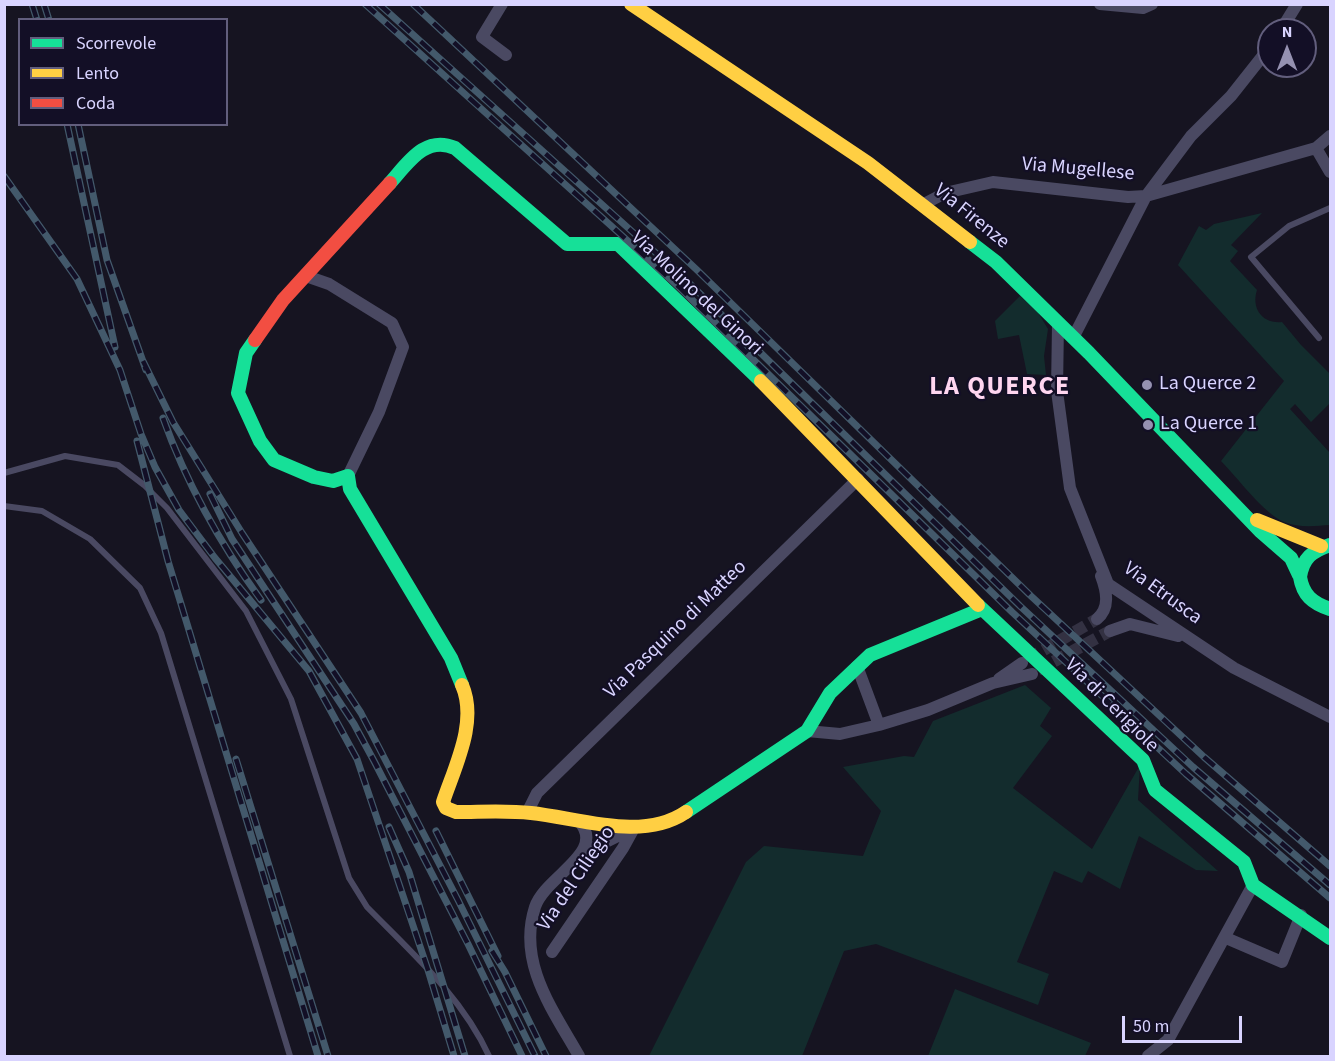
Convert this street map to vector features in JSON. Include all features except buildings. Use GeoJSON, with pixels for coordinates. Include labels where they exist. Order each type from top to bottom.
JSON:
{"type":"FeatureCollection","features":[{"type":"Feature","properties":{"kind":"street"},"geometry":{"type":"LineString","coordinates":[[502,4],[482,37],[506,55]]}},
{"type":"Feature","properties":{"kind":"street","name":"Via Firenze"},"geometry":{"type":"LineString","coordinates":[[632,4],[924,204],[996,262],[1242,513],[1291,558],[1304,594],[1327,609]]}},
{"type":"Feature","properties":{"kind":"street"},"geometry":{"type":"LineString","coordinates":[[1100,4],[1143,8],[1152,4]]}},
{"type":"Feature","properties":{"kind":"street"},"geometry":{"type":"LineString","coordinates":[[1288,18],[1297,4]]}},
{"type":"Feature","properties":{"kind":"street"},"geometry":{"type":"LineString","coordinates":[[1073,338],[1146,196],[1191,135],[1231,96],[1257,63]]}},
{"type":"Feature","properties":{"kind":"street","name":"Via Mugellese"},"geometry":{"type":"LineString","coordinates":[[924,204],[945,193],[993,182],[1128,197],[1146,196],[1316,148],[1330,136]]}},
{"type":"Feature","properties":{"kind":"street","name":"Via Molino del Ginori"},"geometry":{"type":"LineString","coordinates":[[348,476],[333,481],[314,477],[274,460],[260,441],[238,393],[246,353],[283,300],[420,150],[432,143],[447,143],[460,150],[567,244],[618,244],[753,373],[982,609]]}},
{"type":"Feature","properties":{"kind":"street"},"geometry":{"type":"LineString","coordinates":[[1316,148],[1330,172]]}},
{"type":"Feature","properties":{"kind":"street"},"geometry":{"type":"LineString","coordinates":[[306,276],[329,284],[392,323],[403,347],[379,412],[348,476],[350,489],[451,658],[469,701],[467,727],[443,802],[446,808],[456,812],[527,813],[634,828],[659,825],[680,816],[807,731],[830,693],[870,655],[982,609]]}},
{"type":"Feature","properties":{"kind":"street","name":"Via Etrusca"},"geometry":{"type":"LineString","coordinates":[[1058,323],[1057,391],[1070,488],[1108,584],[1234,669],[1330,717]]}},
{"type":"Feature","properties":{"kind":"street","name":"Via Pasquino di Matteo"},"geometry":{"type":"LineString","coordinates":[[527,813],[537,793],[858,479]]}},
{"type":"Feature","properties":{"kind":"street","name":"Via Firenze"},"geometry":{"type":"LineString","coordinates":[[1242,513],[1286,534],[1326,546]]}},
{"type":"Feature","properties":{"kind":"street"},"geometry":{"type":"LineString","coordinates":[[1084,527],[1104,585],[1107,605],[1105,613],[1097,619]]}},
{"type":"Feature","properties":{"kind":"street","name":"Via Firenze"},"geometry":{"type":"LineString","coordinates":[[1299,575],[1306,558],[1326,546]]}},
{"type":"Feature","properties":{"kind":"street","name":"Via di Cerigiole"},"geometry":{"type":"LineString","coordinates":[[982,609],[1143,760],[1155,790],[1244,862],[1253,885]]}},
{"type":"Feature","properties":{"kind":"street"},"geometry":{"type":"LineString","coordinates":[[1110,631],[1130,624],[1170,633],[1198,645]]}},
{"type":"Feature","properties":{"kind":"street"},"geometry":{"type":"LineString","coordinates":[[993,684],[1022,663]]}},
{"type":"Feature","properties":{"kind":"street"},"geometry":{"type":"LineString","coordinates":[[857,666],[879,725]]}},
{"type":"Feature","properties":{"kind":"street"},"geometry":{"type":"LineString","coordinates":[[807,731],[840,734],[879,725],[928,710],[993,684],[1032,674]]}},
{"type":"Feature","properties":{"kind":"street"},"geometry":{"type":"LineString","coordinates":[[578,820],[588,834],[587,843],[581,854]]}},
{"type":"Feature","properties":{"kind":"street"},"geometry":{"type":"LineString","coordinates":[[579,1056],[532,967],[530,945],[533,915],[545,888],[581,854],[634,828]]}},
{"type":"Feature","properties":{"kind":"street","name":"Via del Ciliegio"},"geometry":{"type":"LineString","coordinates":[[552,952],[624,848],[634,828]]}},
{"type":"Feature","properties":{"kind":"street"},"geometry":{"type":"LineString","coordinates":[[1148,1056],[1168,1040],[1226,938],[1253,885],[1301,915],[1330,938]]}},
{"type":"Feature","properties":{"kind":"street"},"geometry":{"type":"LineString","coordinates":[[1226,938],[1282,962],[1301,915]]}},
{"type":"Feature","properties":{"kind":"lane"},"geometry":{"type":"LineString","coordinates":[[1319,338],[1251,257],[1288,226],[1330,208]]}},
{"type":"Feature","properties":{"kind":"lane"},"geometry":{"type":"LineString","coordinates":[[4,473],[65,456],[118,465],[144,485],[166,508],[246,611],[291,699],[352,884],[367,907],[452,996],[480,1036],[489,1056]]}},
{"type":"Feature","properties":{"kind":"lane"},"geometry":{"type":"LineString","coordinates":[[4,506],[42,511],[90,539],[140,588],[161,633],[290,1056]]}},
{"type":"Feature","properties":{"kind":"green space"},"geometry":{"type":"Polygon","coordinates":[[[1262,213],[1231,245],[1238,251],[1230,261],[1257,290],[1256,303],[1260,314],[1269,320],[1282,322],[1330,374],[1330,403],[1311,422],[1295,404],[1290,409],[1330,453],[1330,525],[1307,526],[1284,522],[1259,503],[1221,461],[1284,381],[1178,265],[1199,226],[1206,230],[1214,224],[1262,213]]]}},
{"type":"Feature","properties":{"kind":"green space"},"geometry":{"type":"Polygon","coordinates":[[[1020,296],[1037,311],[1048,329],[1044,356],[1046,375],[1027,374],[1019,335],[998,339],[995,321],[1020,296]]]}},
{"type":"Feature","properties":{"kind":"green space"},"geometry":{"type":"Polygon","coordinates":[[[1025,685],[1051,708],[1040,726],[1052,736],[1013,788],[1092,849],[1140,765],[1138,800],[1218,871],[1196,870],[1139,836],[1120,889],[1088,871],[1082,883],[1054,871],[1017,962],[1049,974],[1038,1005],[876,944],[844,951],[802,1056],[649,1056],[746,862],[764,846],[863,856],[881,811],[843,767],[904,756],[914,757],[933,721],[1025,685]]]}},
{"type":"Feature","properties":{"kind":"green space"},"geometry":{"type":"Polygon","coordinates":[[[955,989],[1091,1043],[1085,1056],[928,1056],[955,989]]]}},
{"type":"Feature","properties":{"kind":"tunnel"},"geometry":{"type":"LineString","coordinates":[[1028,659],[1097,619]]}},
{"type":"Feature","properties":{"kind":"tunnel"},"geometry":{"type":"LineString","coordinates":[[1038,670],[1110,631]]}},
{"type":"Feature","properties":{"kind":"railway"},"geometry":{"type":"LineString","coordinates":[[32,4],[36,18]]}},
{"type":"Feature","properties":{"kind":"railway"},"geometry":{"type":"LineString","coordinates":[[44,4],[48,18]]}},
{"type":"Feature","properties":{"kind":"railway"},"geometry":{"type":"LineString","coordinates":[[365,4],[679,287],[1012,612],[1186,774],[1330,898]]}},
{"type":"Feature","properties":{"kind":"railway"},"geometry":{"type":"LineString","coordinates":[[379,4],[686,280],[1020,606],[1193,767],[1330,885]]}},
{"type":"Feature","properties":{"kind":"railway"},"geometry":{"type":"LineString","coordinates":[[413,4],[697,270],[1031,596],[1204,757],[1330,866]]}},
{"type":"Feature","properties":{"kind":"railway"},"geometry":{"type":"LineString","coordinates":[[67,126],[115,347]]}},
{"type":"Feature","properties":{"kind":"railway"},"geometry":{"type":"LineString","coordinates":[[78,126],[107,260],[146,370]]}},
{"type":"Feature","properties":{"kind":"railway"},"geometry":{"type":"LineString","coordinates":[[4,176],[77,279],[120,370],[141,434],[155,467],[179,510],[215,558],[309,671],[357,759],[428,970],[454,1056]]}},
{"type":"Feature","properties":{"kind":"railway"},"geometry":{"type":"LineString","coordinates":[[143,361],[173,422],[242,533],[361,713],[458,900],[535,1056]]}},
{"type":"Feature","properties":{"kind":"railway"},"geometry":{"type":"LineString","coordinates":[[163,418],[182,466],[206,512],[232,557],[261,600]]}},
{"type":"Feature","properties":{"kind":"railway"},"geometry":{"type":"LineString","coordinates":[[137,441],[168,561],[318,1056]]}},
{"type":"Feature","properties":{"kind":"railway"},"geometry":{"type":"LineString","coordinates":[[210,494],[232,539],[354,724],[468,944],[522,1056]]}},
{"type":"Feature","properties":{"kind":"railway"},"geometry":{"type":"LineString","coordinates":[[236,759],[328,1056]]}},
{"type":"Feature","properties":{"kind":"railway"},"geometry":{"type":"LineString","coordinates":[[389,827],[409,872],[465,1056]]}},
{"type":"Feature","properties":{"kind":"railway"},"geometry":{"type":"LineString","coordinates":[[436,831],[498,956]]}},
{"type":"Feature","properties":{"kind":"railway"},"geometry":{"type":"LineString","coordinates":[[492,951],[505,972],[546,1056]]}},
{"type":"Feature","properties":{"kind":"traffic: fast"},"geometry":{"type":"LineString","coordinates":[[390,183],[418,153],[426,148],[435,145],[455,148],[567,244],[618,244],[761,381]]}},
{"type":"Feature","properties":{"kind":"traffic: fast"},"geometry":{"type":"LineString","coordinates":[[970,242],[996,262],[1089,353],[1260,531],[1291,558],[1299,575]]}},
{"type":"Feature","properties":{"kind":"traffic: fast"},"geometry":{"type":"LineString","coordinates":[[255,340],[246,353],[238,393],[260,441],[274,460],[314,477],[333,481],[348,476],[350,489],[451,658],[462,685]]}},
{"type":"Feature","properties":{"kind":"traffic: fast"},"geometry":{"type":"LineString","coordinates":[[1330,545],[1309,556],[1303,565],[1300,577],[1303,589],[1309,598],[1330,609]]}},
{"type":"Feature","properties":{"kind":"traffic: fast"},"geometry":{"type":"LineString","coordinates":[[978,605],[1143,760],[1155,790],[1244,862],[1253,885],[1330,938]]}},
{"type":"Feature","properties":{"kind":"traffic: fast"},"geometry":{"type":"LineString","coordinates":[[686,812],[807,731],[830,693],[870,655],[982,609]]}},
{"type":"Feature","properties":{"kind":"traffic: slow"},"geometry":{"type":"LineString","coordinates":[[631,4],[868,163],[970,242]]}},
{"type":"Feature","properties":{"kind":"traffic: slow"},"geometry":{"type":"LineString","coordinates":[[761,381],[978,605]]}},
{"type":"Feature","properties":{"kind":"traffic: slow"},"geometry":{"type":"LineString","coordinates":[[1257,520],[1321,546]]}},
{"type":"Feature","properties":{"kind":"traffic: slow"},"geometry":{"type":"LineString","coordinates":[[462,685],[466,699],[466,729],[459,759],[443,802],[446,808],[456,812],[531,813],[610,826],[630,827],[650,826],[669,821],[686,812]]}},
{"type":"Feature","properties":{"kind":"traffic: jam"},"geometry":{"type":"LineString","coordinates":[[255,340],[283,300],[390,183]]}},
{"type":"Feature","properties":{"kind":"place","name":"La Querce 2"},"geometry":{"type":"Point","coordinates":[1147,385]}},
{"type":"Feature","properties":{"kind":"place","name":"La Querce 1"},"geometry":{"type":"Point","coordinates":[1148,425]}},
{"type":"Feature","properties":{"kind":"district","name":"LA QUERCE"},"geometry":{"type":"Point","coordinates":[1000,388]}}]}
